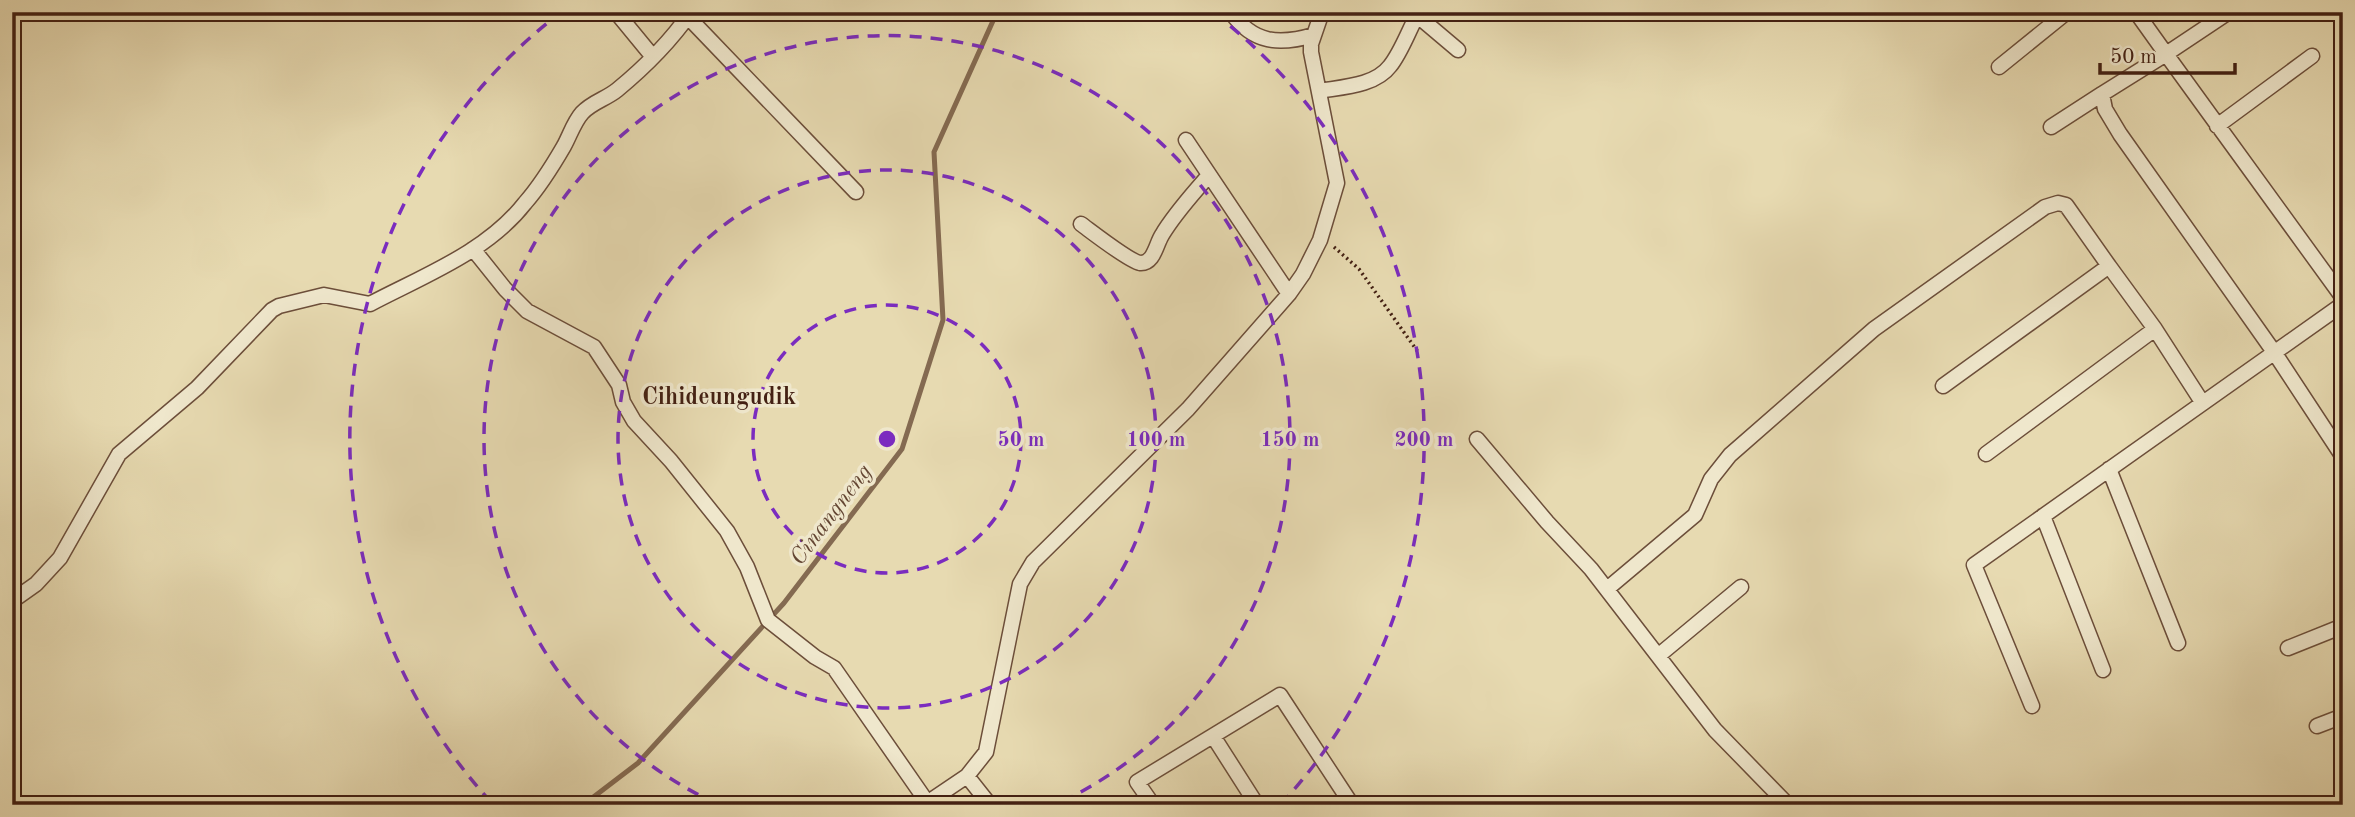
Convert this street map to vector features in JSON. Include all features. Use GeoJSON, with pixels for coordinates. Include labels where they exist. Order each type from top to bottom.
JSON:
{"type":"FeatureCollection","features":[{"type":"Feature","properties":{"kind":"street"},"geometry":{"type":"LineString","coordinates":[[617,12],[653,57]]}},
{"type":"Feature","properties":{"kind":"street"},"geometry":{"type":"LineString","coordinates":[[1231,12],[1239,23],[1253,34],[1267,40],[1292,42],[1314,36]]}},
{"type":"Feature","properties":{"kind":"street"},"geometry":{"type":"LineString","coordinates":[[473,249],[505,289],[527,311],[594,347],[619,385],[623,402],[634,421],[671,461],[727,531],[747,567],[768,620],[834,668],[926,804],[967,776],[986,752],[1020,584],[1033,562],[1188,409],[1289,294],[1303,274],[1320,240],[1337,177],[1311,52],[1322,12]]}},
{"type":"Feature","properties":{"kind":"street"},"geometry":{"type":"LineString","coordinates":[[1999,67],[2067,12]]}},
{"type":"Feature","properties":{"kind":"street"},"geometry":{"type":"LineString","coordinates":[[2136,12],[2343,298]]}},
{"type":"Feature","properties":{"kind":"street"},"geometry":{"type":"LineString","coordinates":[[2051,127],[2229,12]]}},
{"type":"Feature","properties":{"kind":"street"},"geometry":{"type":"LineString","coordinates":[[12,601],[36,584],[60,558],[119,454],[197,388],[275,308],[324,295],[370,304],[488,240],[525,204],[565,145],[583,112],[593,103],[608,97],[665,46],[689,14],[856,192]]}},
{"type":"Feature","properties":{"kind":"street"},"geometry":{"type":"LineString","coordinates":[[1319,91],[1356,84],[1382,74],[1390,66],[1416,14],[1458,50]]}},
{"type":"Feature","properties":{"kind":"street"},"geometry":{"type":"LineString","coordinates":[[2217,126],[2312,56]]}},
{"type":"Feature","properties":{"kind":"street"},"geometry":{"type":"LineString","coordinates":[[2102,94],[2105,109],[2120,134],[2274,352],[2343,457]]}},
{"type":"Feature","properties":{"kind":"street"},"geometry":{"type":"LineString","coordinates":[[1186,140],[1289,294]]}},
{"type":"Feature","properties":{"kind":"street"},"geometry":{"type":"LineString","coordinates":[[1081,224],[1128,257],[1139,263],[1147,262],[1162,235],[1209,175]]}},
{"type":"Feature","properties":{"kind":"street"},"geometry":{"type":"LineString","coordinates":[[1607,589],[1695,515],[1711,479],[1730,455],[1874,329],[2045,207],[2059,203],[2066,205],[2155,329],[2202,402]]}},
{"type":"Feature","properties":{"kind":"street"},"geometry":{"type":"LineString","coordinates":[[1943,386],[2109,266]]}},
{"type":"Feature","properties":{"kind":"street"},"geometry":{"type":"LineString","coordinates":[[2032,706],[1974,565],[2343,304]]}},
{"type":"Feature","properties":{"kind":"street"},"geometry":{"type":"LineString","coordinates":[[1986,454],[2155,329]]}},
{"type":"Feature","properties":{"kind":"street"},"geometry":{"type":"LineString","coordinates":[[1477,439],[1607,589],[1716,730],[1788,805]]}},
{"type":"Feature","properties":{"kind":"street"},"geometry":{"type":"LineString","coordinates":[[2109,469],[2178,643]]}},
{"type":"Feature","properties":{"kind":"street"},"geometry":{"type":"LineString","coordinates":[[2043,516],[2103,670]]}},
{"type":"Feature","properties":{"kind":"street"},"geometry":{"type":"LineString","coordinates":[[1658,656],[1741,587]]}},
{"type":"Feature","properties":{"kind":"street"},"geometry":{"type":"LineString","coordinates":[[2288,648],[2343,626]]}},
{"type":"Feature","properties":{"kind":"street"},"geometry":{"type":"LineString","coordinates":[[1153,805],[1137,782],[1280,695],[1352,805]]}},
{"type":"Feature","properties":{"kind":"street"},"geometry":{"type":"LineString","coordinates":[[2317,726],[2343,716]]}},
{"type":"Feature","properties":{"kind":"street"},"geometry":{"type":"LineString","coordinates":[[1213,736],[1257,805]]}},
{"type":"Feature","properties":{"kind":"street"},"geometry":{"type":"LineString","coordinates":[[967,776],[990,805]]}},
{"type":"Feature","properties":{"kind":"path"},"geometry":{"type":"LineString","coordinates":[[1320,240],[1339,250],[1359,269],[1418,352]]}},
{"type":"Feature","properties":{"kind":"waterway","name":"Cinangneng"},"geometry":{"type":"LineString","coordinates":[[583,805],[638,763],[784,603],[902,449],[943,320],[934,152],[997,12]]}},
{"type":"Feature","properties":{"kind":"district","name":"Cihideungudik"},"geometry":{"type":"Point","coordinates":[719,396]}}]}
